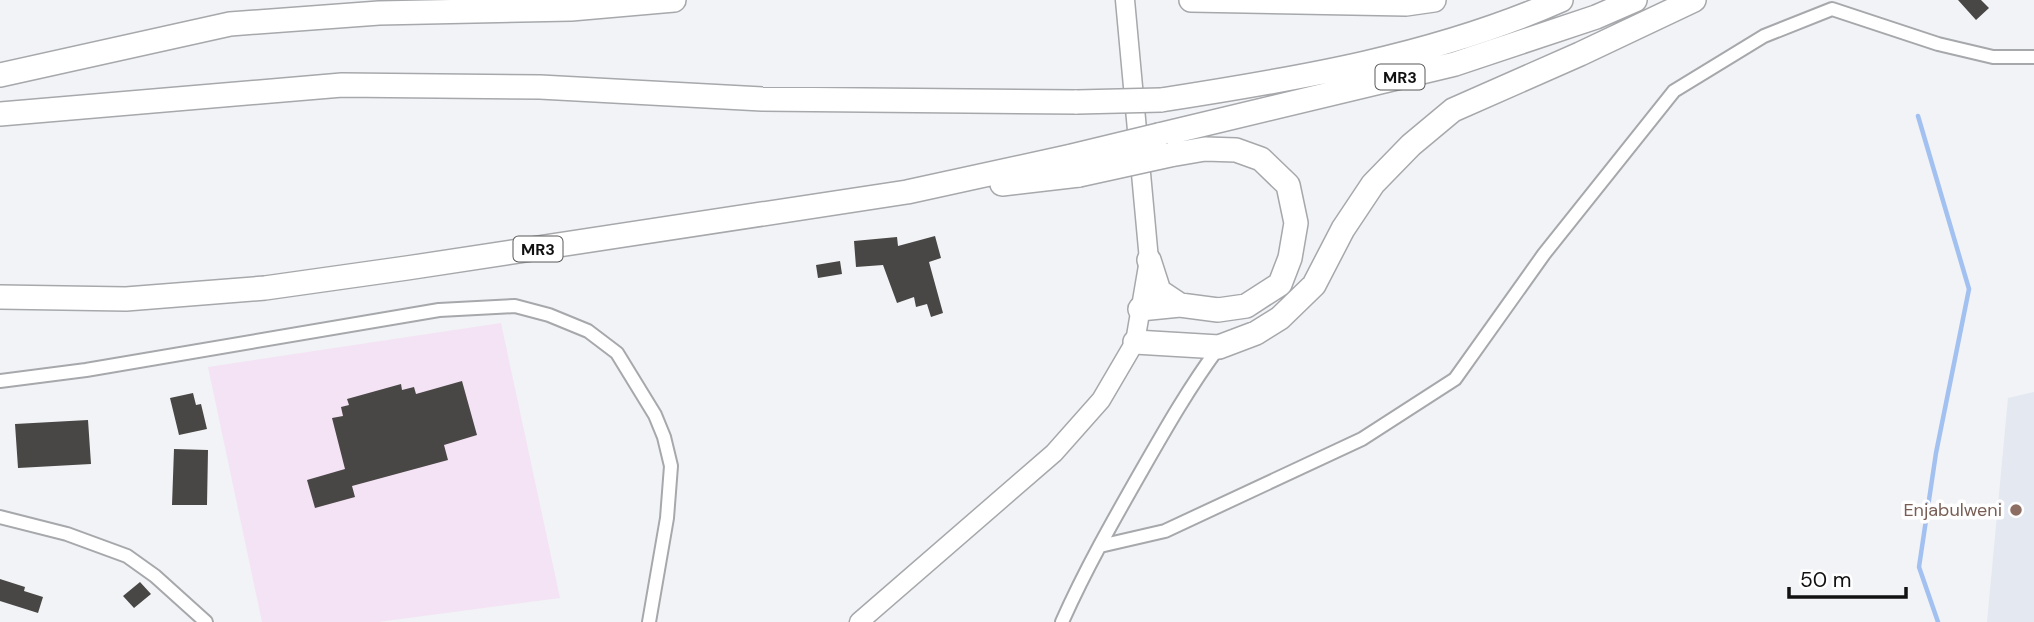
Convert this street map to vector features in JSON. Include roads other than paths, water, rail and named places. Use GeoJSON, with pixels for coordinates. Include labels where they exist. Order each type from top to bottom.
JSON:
{"type":"FeatureCollection","features":[{"type":"Feature","properties":{"kind":"highway"},"geometry":{"type":"LineString","coordinates":[[0,75],[230,24],[379,13],[571,9],[674,0]]}},
{"type":"Feature","properties":{"kind":"highway"},"geometry":{"type":"LineString","coordinates":[[1191,0],[1393,4],[1434,0]]}},
{"type":"Feature","properties":{"kind":"highway","name":"MR3"},"geometry":{"type":"LineString","coordinates":[[0,114],[342,85],[540,87],[761,99],[1077,102],[1161,100],[1286,80],[1409,52],[1516,20],[1561,0]]}},
{"type":"Feature","properties":{"kind":"highway","name":"MR3"},"geometry":{"type":"LineString","coordinates":[[0,297],[126,299],[265,288],[421,267],[1075,165],[1158,135],[1455,64],[1596,17],[1635,0]]}},
{"type":"Feature","properties":{"kind":"highway"},"geometry":{"type":"LineString","coordinates":[[1135,342],[1219,347],[1256,333],[1280,318],[1314,285],[1343,229],[1373,184],[1411,145],[1453,110],[1694,0]]}},
{"type":"Feature","properties":{"kind":"highway"},"geometry":{"type":"LineString","coordinates":[[1075,165],[1205,149],[1236,150],[1261,159],[1288,185],[1296,223],[1290,258],[1280,284],[1246,306],[1218,310],[1180,304],[1140,309]]}},
{"type":"Feature","properties":{"kind":"highway"},"geometry":{"type":"LineString","coordinates":[[1149,260],[1159,291],[1180,304]]}},
{"type":"Feature","properties":{"kind":"main road"},"geometry":{"type":"LineString","coordinates":[[859,622],[1054,453],[1101,400],[1135,342],[1149,260],[1125,0]]}},
{"type":"Feature","properties":{"kind":"street"},"geometry":{"type":"LineString","coordinates":[[1100,546],[1165,531],[1350,445],[1455,379],[1544,254],[1674,91],[1764,36],[1832,9],[1938,44],[1993,57],[2034,57]]}},
{"type":"Feature","properties":{"kind":"street"},"geometry":{"type":"LineString","coordinates":[[0,381],[86,370],[439,310],[515,306],[549,315],[588,331],[617,353],[655,415],[664,437],[671,467],[667,518],[649,622]]}},
{"type":"Feature","properties":{"kind":"street"},"geometry":{"type":"LineString","coordinates":[[1062,622],[1100,546],[1192,384],[1219,347]]}},
{"type":"Feature","properties":{"kind":"street"},"geometry":{"type":"LineString","coordinates":[[0,517],[67,534],[127,556],[155,576],[206,622]]}},
{"type":"Feature","properties":{"kind":"waterway"},"geometry":{"type":"LineString","coordinates":[[1918,116],[1969,289],[1936,453],[1919,567],[1938,622]]}},
{"type":"Feature","properties":{"kind":"place","name":"Enjabulweni"},"geometry":{"type":"Point","coordinates":[2016,510]}}]}
